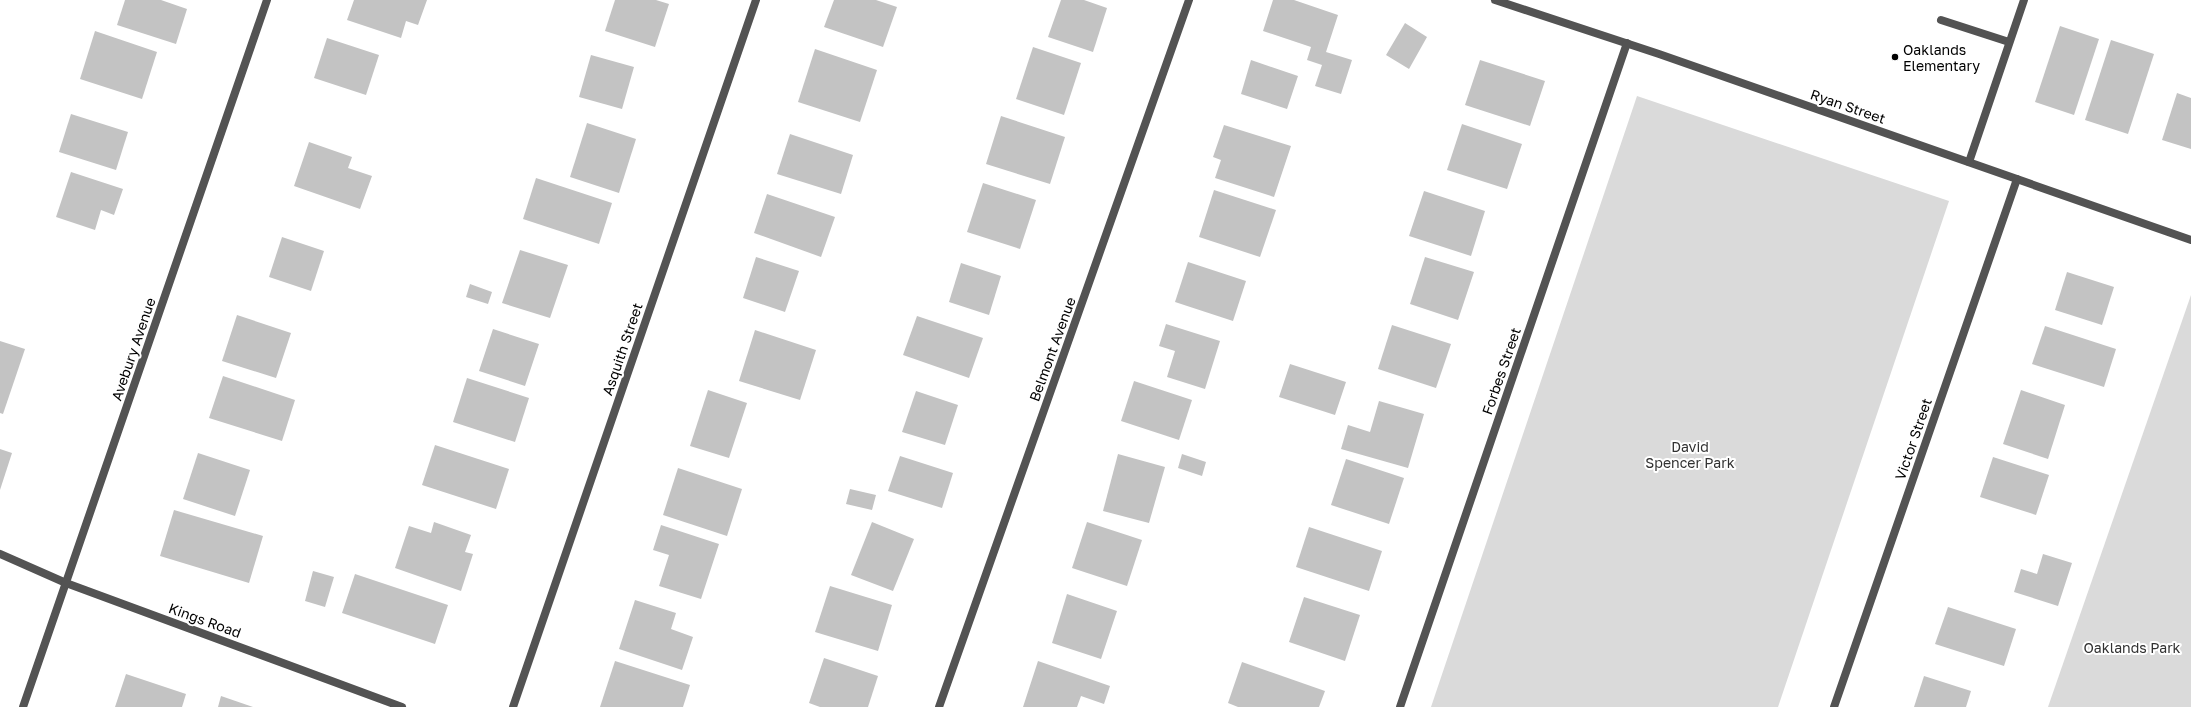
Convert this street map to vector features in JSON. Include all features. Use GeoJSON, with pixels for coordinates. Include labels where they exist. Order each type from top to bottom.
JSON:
{"type":"FeatureCollection","features":[{"type":"Feature","properties":{"kind":"street","name":"Avebury Avenue"},"geometry":{"type":"LineString","coordinates":[[23,707],[267,0]]}},
{"type":"Feature","properties":{"kind":"street","name":"Asquith Street"},"geometry":{"type":"LineString","coordinates":[[513,707],[756,0]]}},
{"type":"Feature","properties":{"kind":"street","name":"Belmont Avenue"},"geometry":{"type":"LineString","coordinates":[[939,707],[1190,0]]}},
{"type":"Feature","properties":{"kind":"street","name":"Ryan Street"},"geometry":{"type":"LineString","coordinates":[[1496,0],[1969,162],[2191,240]]}},
{"type":"Feature","properties":{"kind":"street"},"geometry":{"type":"LineString","coordinates":[[1969,162],[2024,0]]}},
{"type":"Feature","properties":{"kind":"street"},"geometry":{"type":"LineString","coordinates":[[1942,20],[2009,42]]}},
{"type":"Feature","properties":{"kind":"street","name":"Forbes Street"},"geometry":{"type":"LineString","coordinates":[[1400,707],[1627,44]]}},
{"type":"Feature","properties":{"kind":"street","name":"Victor Street"},"geometry":{"type":"LineString","coordinates":[[1834,707],[2017,179]]}},
{"type":"Feature","properties":{"kind":"street","name":"Kings Road"},"geometry":{"type":"LineString","coordinates":[[0,554],[66,583],[402,707]]}},
{"type":"Feature","properties":{"kind":"green space","name":"David Spencer Park"},"geometry":{"type":"Polygon","coordinates":[[[1637,96],[1949,201],[1778,707],[1431,707],[1637,96]]]}},
{"type":"Feature","properties":{"kind":"green space","name":"Oaklands Park"},"geometry":{"type":"Polygon","coordinates":[[[2191,295],[2191,707],[2048,707],[2191,295]]]}},
{"type":"Feature","properties":{"kind":"building"},"geometry":{"type":"Polygon","coordinates":[[[125,0],[161,0],[187,9],[176,44],[117,25],[125,0]]]}},
{"type":"Feature","properties":{"kind":"building"},"geometry":{"type":"Polygon","coordinates":[[[354,0],[427,0],[418,25],[406,21],[401,38],[347,20],[354,0]]]}},
{"type":"Feature","properties":{"kind":"building"},"geometry":{"type":"Polygon","coordinates":[[[615,0],[656,0],[669,4],[655,47],[605,31],[615,0]]]}},
{"type":"Feature","properties":{"kind":"building"},"geometry":{"type":"Polygon","coordinates":[[[834,0],[876,0],[897,7],[883,47],[824,27],[834,0]]]}},
{"type":"Feature","properties":{"kind":"building"},"geometry":{"type":"Polygon","coordinates":[[[1061,0],[1084,0],[1107,8],[1093,52],[1048,37],[1061,0]]]}},
{"type":"Feature","properties":{"kind":"building"},"geometry":{"type":"Polygon","coordinates":[[[1273,0],[1294,0],[1338,15],[1326,52],[1352,60],[1341,94],[1315,86],[1322,65],[1307,60],[1311,47],[1263,31],[1273,0]]]}},
{"type":"Feature","properties":{"kind":"building"},"geometry":{"type":"Polygon","coordinates":[[[1405,23],[1427,37],[1409,69],[1386,55],[1405,23]]]}},
{"type":"Feature","properties":{"kind":"building"},"geometry":{"type":"Polygon","coordinates":[[[2060,26],[2099,39],[2074,115],[2035,102],[2060,26]]]}},
{"type":"Feature","properties":{"kind":"building"},"geometry":{"type":"Polygon","coordinates":[[[95,31],[157,52],[142,99],[80,79],[95,31]]]}},
{"type":"Feature","properties":{"kind":"building"},"geometry":{"type":"Polygon","coordinates":[[[327,38],[379,55],[366,95],[314,78],[327,38]]]}},
{"type":"Feature","properties":{"kind":"building"},"geometry":{"type":"Polygon","coordinates":[[[2111,40],[2154,54],[2128,134],[2085,120],[2111,40]]]}},
{"type":"Feature","properties":{"kind":"building"},"geometry":{"type":"Polygon","coordinates":[[[1033,47],[1081,63],[1064,115],[1016,99],[1033,47]]]}},
{"type":"Feature","properties":{"kind":"building"},"geometry":{"type":"Polygon","coordinates":[[[815,49],[877,70],[860,122],[798,102],[815,49]]]}},
{"type":"Feature","properties":{"kind":"building"},"geometry":{"type":"Polygon","coordinates":[[[591,55],[634,67],[622,109],[579,97],[591,55]]]}},
{"type":"Feature","properties":{"kind":"building"},"geometry":{"type":"Polygon","coordinates":[[[1251,60],[1298,76],[1287,109],[1241,94],[1251,60]]]}},
{"type":"Feature","properties":{"kind":"building"},"geometry":{"type":"Polygon","coordinates":[[[1480,60],[1545,81],[1530,126],[1465,105],[1480,60]]]}},
{"type":"Feature","properties":{"kind":"building"},"geometry":{"type":"Polygon","coordinates":[[[2177,93],[2191,98],[2191,149],[2162,140],[2177,93]]]}},
{"type":"Feature","properties":{"kind":"building"},"geometry":{"type":"Polygon","coordinates":[[[71,114],[128,132],[116,170],[59,152],[71,114]]]}},
{"type":"Feature","properties":{"kind":"building"},"geometry":{"type":"Polygon","coordinates":[[[1001,116],[1065,137],[1050,184],[986,164],[1001,116]]]}},
{"type":"Feature","properties":{"kind":"building"},"geometry":{"type":"Polygon","coordinates":[[[587,123],[636,139],[619,193],[570,177],[587,123]]]}},
{"type":"Feature","properties":{"kind":"building"},"geometry":{"type":"Polygon","coordinates":[[[1462,124],[1522,144],[1507,189],[1447,170],[1462,124]]]}},
{"type":"Feature","properties":{"kind":"building"},"geometry":{"type":"Polygon","coordinates":[[[1224,125],[1291,146],[1274,197],[1215,178],[1221,160],[1213,157],[1224,125]]]}},
{"type":"Feature","properties":{"kind":"building"},"geometry":{"type":"Polygon","coordinates":[[[790,134],[853,155],[841,194],[777,174],[790,134]]]}},
{"type":"Feature","properties":{"kind":"building"},"geometry":{"type":"Polygon","coordinates":[[[309,142],[352,157],[348,168],[372,176],[360,209],[294,186],[309,142]]]}},
{"type":"Feature","properties":{"kind":"building"},"geometry":{"type":"Polygon","coordinates":[[[71,172],[123,189],[114,215],[101,210],[95,230],[56,217],[71,172]]]}},
{"type":"Feature","properties":{"kind":"building"},"geometry":{"type":"Polygon","coordinates":[[[536,178],[612,203],[599,244],[523,219],[536,178]]]}},
{"type":"Feature","properties":{"kind":"building"},"geometry":{"type":"Polygon","coordinates":[[[983,183],[1036,200],[1020,249],[967,232],[983,183]]]}},
{"type":"Feature","properties":{"kind":"building"},"geometry":{"type":"Polygon","coordinates":[[[1214,190],[1276,210],[1260,257],[1199,237],[1214,190]]]}},
{"type":"Feature","properties":{"kind":"building"},"geometry":{"type":"Polygon","coordinates":[[[1424,191],[1485,211],[1471,256],[1409,236],[1424,191]]]}},
{"type":"Feature","properties":{"kind":"building"},"geometry":{"type":"Polygon","coordinates":[[[767,194],[835,217],[821,257],[754,233],[767,194]]]}},
{"type":"Feature","properties":{"kind":"building"},"geometry":{"type":"Polygon","coordinates":[[[282,237],[324,251],[311,291],[269,277],[282,237]]]}},
{"type":"Feature","properties":{"kind":"building"},"geometry":{"type":"Polygon","coordinates":[[[520,250],[568,265],[550,318],[502,303],[520,250]]]}},
{"type":"Feature","properties":{"kind":"building"},"geometry":{"type":"Polygon","coordinates":[[[756,257],[799,271],[785,312],[743,298],[756,257]]]}},
{"type":"Feature","properties":{"kind":"building"},"geometry":{"type":"Polygon","coordinates":[[[1425,257],[1474,272],[1458,320],[1410,304],[1425,257]]]}},
{"type":"Feature","properties":{"kind":"building"},"geometry":{"type":"Polygon","coordinates":[[[1188,262],[1246,281],[1233,321],[1175,302],[1188,262]]]}},
{"type":"Feature","properties":{"kind":"building"},"geometry":{"type":"Polygon","coordinates":[[[961,263],[1001,276],[989,315],[949,302],[961,263]]]}},
{"type":"Feature","properties":{"kind":"building"},"geometry":{"type":"Polygon","coordinates":[[[2067,272],[2114,287],[2102,325],[2055,310],[2067,272]]]}},
{"type":"Feature","properties":{"kind":"building"},"geometry":{"type":"Polygon","coordinates":[[[470,284],[492,292],[488,304],[466,297],[470,284]]]}},
{"type":"Feature","properties":{"kind":"building"},"geometry":{"type":"Polygon","coordinates":[[[237,315],[291,333],[276,378],[222,361],[237,315]]]}},
{"type":"Feature","properties":{"kind":"building"},"geometry":{"type":"Polygon","coordinates":[[[917,316],[983,338],[969,378],[903,355],[917,316]]]}},
{"type":"Feature","properties":{"kind":"building"},"geometry":{"type":"Polygon","coordinates":[[[1166,324],[1220,341],[1205,389],[1167,377],[1175,351],[1159,346],[1166,324]]]}},
{"type":"Feature","properties":{"kind":"building"},"geometry":{"type":"Polygon","coordinates":[[[1392,325],[1451,344],[1436,388],[1378,369],[1392,325]]]}},
{"type":"Feature","properties":{"kind":"building"},"geometry":{"type":"Polygon","coordinates":[[[2045,326],[2116,349],[2104,387],[2032,364],[2045,326]]]}},
{"type":"Feature","properties":{"kind":"building"},"geometry":{"type":"Polygon","coordinates":[[[493,329],[539,344],[525,386],[479,371],[493,329]]]}},
{"type":"Feature","properties":{"kind":"building"},"geometry":{"type":"Polygon","coordinates":[[[755,330],[816,350],[800,400],[739,381],[755,330]]]}},
{"type":"Feature","properties":{"kind":"building"},"geometry":{"type":"Polygon","coordinates":[[[0,341],[25,349],[3,414],[0,413],[0,341]]]}},
{"type":"Feature","properties":{"kind":"building"},"geometry":{"type":"Polygon","coordinates":[[[1290,364],[1346,382],[1335,415],[1279,397],[1290,364]]]}},
{"type":"Feature","properties":{"kind":"building"},"geometry":{"type":"Polygon","coordinates":[[[223,376],[295,400],[282,441],[209,418],[223,376]]]}},
{"type":"Feature","properties":{"kind":"building"},"geometry":{"type":"Polygon","coordinates":[[[467,378],[529,398],[515,442],[453,422],[467,378]]]}},
{"type":"Feature","properties":{"kind":"building"},"geometry":{"type":"Polygon","coordinates":[[[1134,381],[1192,400],[1179,440],[1121,421],[1134,381]]]}},
{"type":"Feature","properties":{"kind":"building"},"geometry":{"type":"Polygon","coordinates":[[[708,390],[747,403],[729,458],[690,446],[708,390]]]}},
{"type":"Feature","properties":{"kind":"building"},"geometry":{"type":"Polygon","coordinates":[[[2021,390],[2065,405],[2048,459],[2003,444],[2021,390]]]}},
{"type":"Feature","properties":{"kind":"building"},"geometry":{"type":"Polygon","coordinates":[[[916,391],[958,405],[945,445],[902,432],[916,391]]]}},
{"type":"Feature","properties":{"kind":"building"},"geometry":{"type":"Polygon","coordinates":[[[1379,401],[1424,414],[1408,468],[1341,449],[1348,425],[1370,432],[1379,401]]]}},
{"type":"Feature","properties":{"kind":"building"},"geometry":{"type":"Polygon","coordinates":[[[435,445],[509,469],[496,509],[422,485],[435,445]]]}},
{"type":"Feature","properties":{"kind":"building"},"geometry":{"type":"Polygon","coordinates":[[[0,449],[12,453],[0,490],[0,449]]]}},
{"type":"Feature","properties":{"kind":"building"},"geometry":{"type":"Polygon","coordinates":[[[198,453],[250,470],[235,516],[183,499],[198,453]]]}},
{"type":"Feature","properties":{"kind":"building"},"geometry":{"type":"Polygon","coordinates":[[[1118,454],[1165,467],[1149,523],[1103,511],[1118,454]]]}},
{"type":"Feature","properties":{"kind":"building"},"geometry":{"type":"Polygon","coordinates":[[[1182,454],[1206,462],[1202,476],[1178,468],[1182,454]]]}},
{"type":"Feature","properties":{"kind":"building"},"geometry":{"type":"Polygon","coordinates":[[[900,456],[953,473],[942,508],[888,491],[900,456]]]}},
{"type":"Feature","properties":{"kind":"building"},"geometry":{"type":"Polygon","coordinates":[[[1993,457],[2049,475],[2036,515],[1980,497],[1993,457]]]}},
{"type":"Feature","properties":{"kind":"building"},"geometry":{"type":"Polygon","coordinates":[[[1346,459],[1404,478],[1389,524],[1331,505],[1346,459]]]}},
{"type":"Feature","properties":{"kind":"building"},"geometry":{"type":"Polygon","coordinates":[[[678,468],[742,489],[727,536],[663,515],[678,468]]]}},
{"type":"Feature","properties":{"kind":"building"},"geometry":{"type":"Polygon","coordinates":[[[850,489],[876,495],[872,510],[846,504],[850,489]]]}},
{"type":"Feature","properties":{"kind":"building"},"geometry":{"type":"Polygon","coordinates":[[[174,510],[263,536],[249,583],[160,556],[174,510]]]}},
{"type":"Feature","properties":{"kind":"building"},"geometry":{"type":"Polygon","coordinates":[[[434,522],[471,535],[465,552],[473,554],[461,591],[395,568],[409,526],[431,533],[434,522]]]}},
{"type":"Feature","properties":{"kind":"building"},"geometry":{"type":"Polygon","coordinates":[[[872,522],[914,539],[893,591],[851,575],[872,522]]]}},
{"type":"Feature","properties":{"kind":"building"},"geometry":{"type":"Polygon","coordinates":[[[1087,522],[1142,540],[1127,586],[1072,568],[1087,522]]]}},
{"type":"Feature","properties":{"kind":"building"},"geometry":{"type":"Polygon","coordinates":[[[661,525],[719,544],[701,599],[659,586],[669,555],[653,550],[661,525]]]}},
{"type":"Feature","properties":{"kind":"building"},"geometry":{"type":"Polygon","coordinates":[[[1309,527],[1382,551],[1369,591],[1296,567],[1309,527]]]}},
{"type":"Feature","properties":{"kind":"building"},"geometry":{"type":"Polygon","coordinates":[[[2043,554],[2072,563],[2058,606],[2014,592],[2021,569],[2037,574],[2043,554]]]}},
{"type":"Feature","properties":{"kind":"building"},"geometry":{"type":"Polygon","coordinates":[[[313,571],[334,577],[325,607],[305,601],[313,571]]]}},
{"type":"Feature","properties":{"kind":"building"},"geometry":{"type":"Polygon","coordinates":[[[355,574],[448,605],[435,644],[342,613],[355,574]]]}},
{"type":"Feature","properties":{"kind":"building"},"geometry":{"type":"Polygon","coordinates":[[[830,586],[892,605],[878,651],[815,632],[830,586]]]}},
{"type":"Feature","properties":{"kind":"building"},"geometry":{"type":"Polygon","coordinates":[[[1067,594],[1117,611],[1101,659],[1052,643],[1067,594]]]}},
{"type":"Feature","properties":{"kind":"building"},"geometry":{"type":"Polygon","coordinates":[[[1304,597],[1360,615],[1345,661],[1289,642],[1304,597]]]}},
{"type":"Feature","properties":{"kind":"building"},"geometry":{"type":"Polygon","coordinates":[[[635,600],[676,613],[671,629],[693,637],[682,670],[619,649],[635,600]]]}},
{"type":"Feature","properties":{"kind":"building"},"geometry":{"type":"Polygon","coordinates":[[[1948,607],[2016,629],[2004,666],[1935,644],[1948,607]]]}},
{"type":"Feature","properties":{"kind":"building"},"geometry":{"type":"Polygon","coordinates":[[[824,658],[878,676],[868,707],[820,707],[809,703],[824,658]]]}},
{"type":"Feature","properties":{"kind":"building"},"geometry":{"type":"Polygon","coordinates":[[[615,661],[690,685],[683,707],[600,707],[615,661]]]}},
{"type":"Feature","properties":{"kind":"building"},"geometry":{"type":"Polygon","coordinates":[[[1038,661],[1110,686],[1104,704],[1081,696],[1077,707],[1023,707],[1038,661]]]}},
{"type":"Feature","properties":{"kind":"building"},"geometry":{"type":"Polygon","coordinates":[[[1242,662],[1325,691],[1319,707],[1238,707],[1228,703],[1242,662]]]}},
{"type":"Feature","properties":{"kind":"building"},"geometry":{"type":"Polygon","coordinates":[[[126,674],[186,694],[182,707],[115,707],[126,674]]]}},
{"type":"Feature","properties":{"kind":"building"},"geometry":{"type":"Polygon","coordinates":[[[1924,676],[1971,691],[1966,707],[1914,707],[1924,676]]]}},
{"type":"Feature","properties":{"kind":"building"},"geometry":{"type":"Polygon","coordinates":[[[221,696],[253,707],[218,707],[221,696]]]}},
{"type":"Feature","properties":{"kind":"place","name":"Oaklands Elementary"},"geometry":{"type":"Point","coordinates":[1895,57]}}]}
